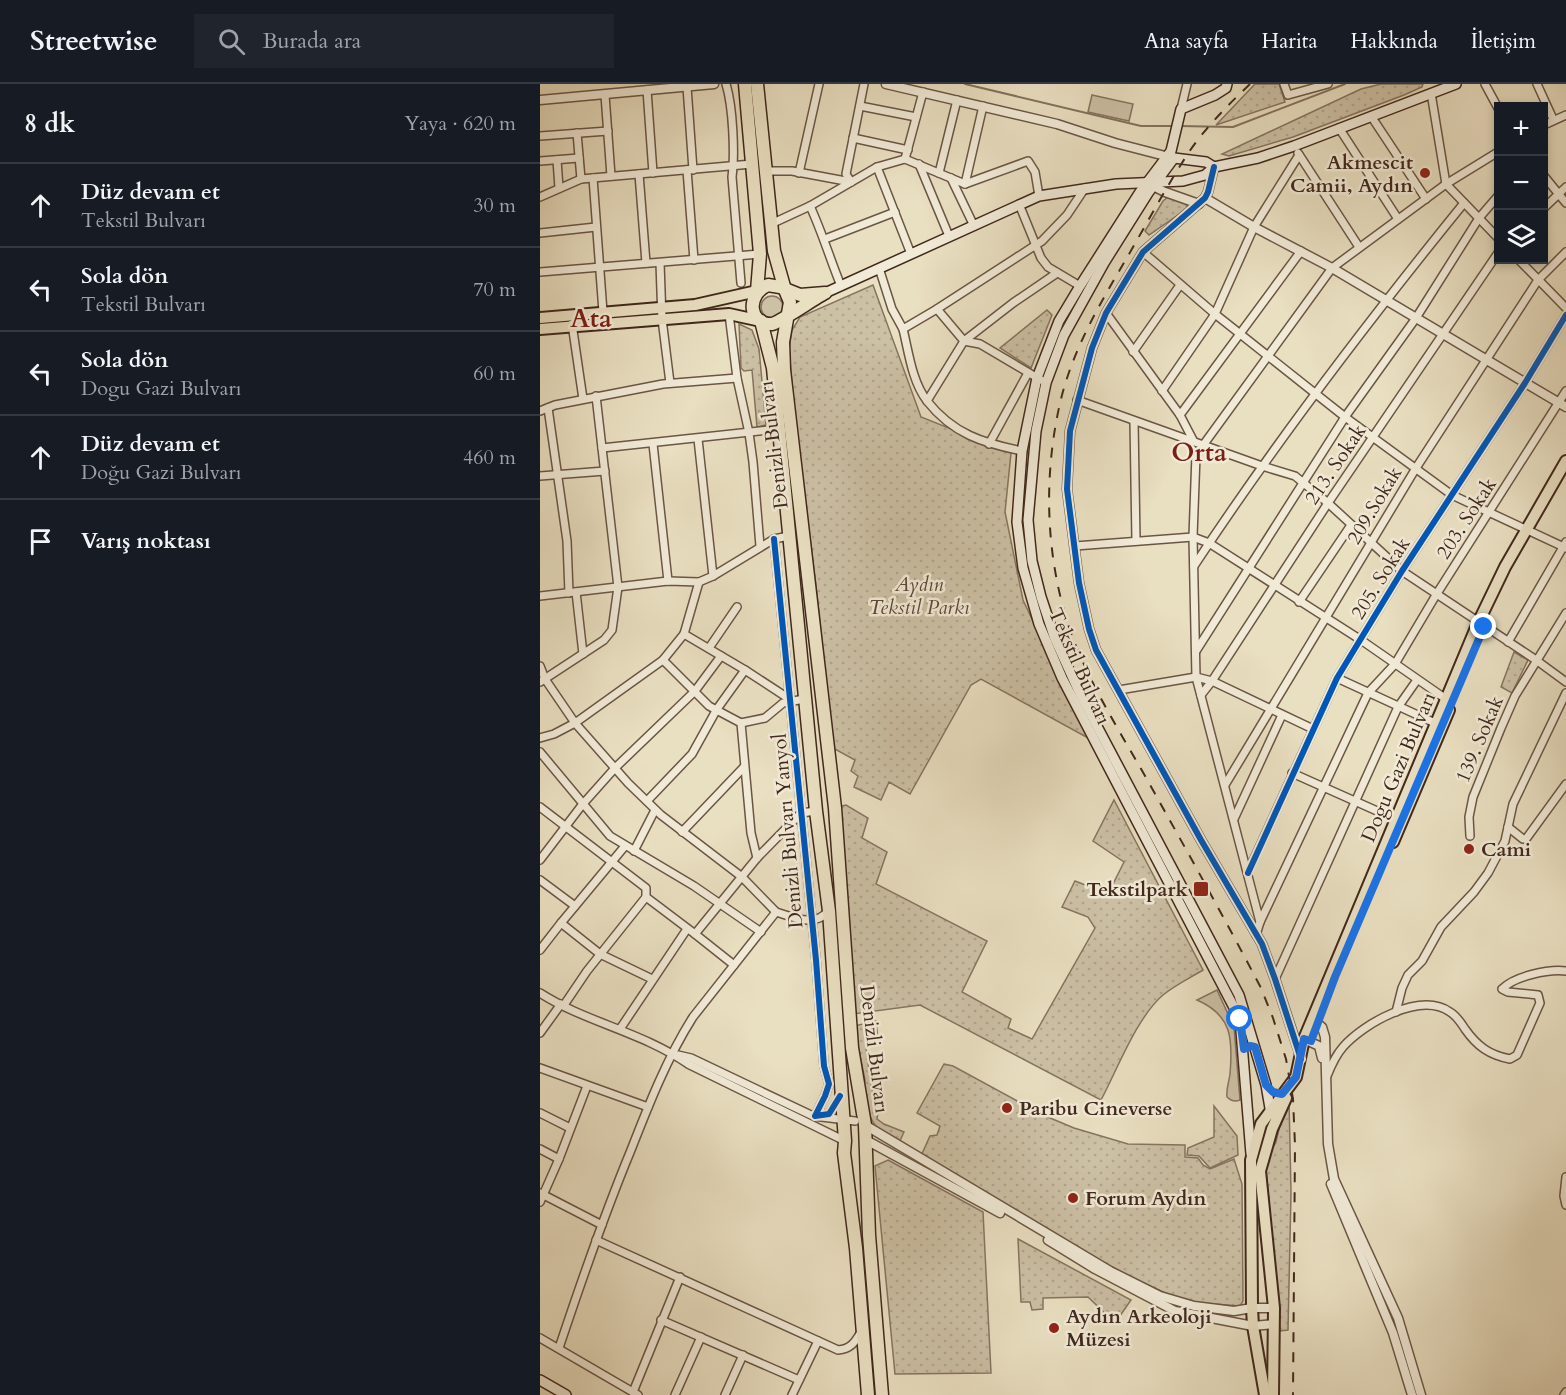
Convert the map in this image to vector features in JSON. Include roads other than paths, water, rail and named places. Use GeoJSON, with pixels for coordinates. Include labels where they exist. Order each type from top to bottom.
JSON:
{"type":"FeatureCollection","features":[{"type":"Feature","properties":{"kind":"highway"},"geometry":{"type":"LineString","coordinates":[[752,86],[752,164],[760,254],[757,291],[752,307],[757,318],[773,324],[825,293]]}},
{"type":"Feature","properties":{"kind":"highway"},"geometry":{"type":"LineString","coordinates":[[752,86],[774,251],[790,302],[787,315]]}},
{"type":"Feature","properties":{"kind":"highway"},"geometry":{"type":"LineString","coordinates":[[757,291],[774,285],[800,296],[825,293]]}},
{"type":"Feature","properties":{"kind":"highway","name":"Denizli Bulvarı"},"geometry":{"type":"LineString","coordinates":[[787,315],[783,342],[784,370],[835,808],[852,1048],[860,1123],[866,1140],[869,1235],[882,1395]]}},
{"type":"Feature","properties":{"kind":"highway","name":"Denizli Bulvarı"},"geometry":{"type":"LineString","coordinates":[[761,321],[773,368],[804,699],[829,911],[844,1153],[864,1326],[868,1395]]}},
{"type":"Feature","properties":{"kind":"highway"},"geometry":{"type":"LineString","coordinates":[[860,1123],[848,1123],[843,1130],[849,1145],[856,1146],[866,1140]]}},
{"type":"Feature","properties":{"kind":"main road"},"geometry":{"type":"LineString","coordinates":[[825,293],[1039,196],[1085,188],[1183,181],[1205,175],[1214,167],[1296,151],[1339,128],[1456,84]]}},
{"type":"Feature","properties":{"kind":"main road"},"geometry":{"type":"LineString","coordinates":[[1153,184],[1171,153],[1180,113],[1227,86]]}},
{"type":"Feature","properties":{"kind":"main road"},"geometry":{"type":"LineString","coordinates":[[1171,153],[1206,162],[1214,167]]}},
{"type":"Feature","properties":{"kind":"main road","name":"Tekstil Bulvarı"},"geometry":{"type":"LineString","coordinates":[[1153,184],[1080,286],[1059,321],[1022,451],[1017,522],[1023,568],[1039,624],[1075,703],[1240,1019],[1251,1160]]}},
{"type":"Feature","properties":{"kind":"main road","name":"Tekstil Bulvarı"},"geometry":{"type":"LineString","coordinates":[[1153,184],[1082,301],[1042,381],[1028,520],[1032,561],[1055,639],[1081,696],[1239,995],[1266,1085],[1272,1129]]}},
{"type":"Feature","properties":{"kind":"main road"},"geometry":{"type":"LineString","coordinates":[[540,329],[603,312],[695,305],[757,291]]}},
{"type":"Feature","properties":{"kind":"main road"},"geometry":{"type":"LineString","coordinates":[[540,318],[571,321],[662,319],[729,314],[761,321]]}},
{"type":"Feature","properties":{"kind":"main road"},"geometry":{"type":"LineString","coordinates":[[1273,1395],[1274,1308],[1260,1171],[1272,1129],[1284,1102],[1302,1079],[1308,1040],[1317,1023],[1438,722],[1508,568],[1566,461]]}},
{"type":"Feature","properties":{"kind":"main road"},"geometry":{"type":"LineString","coordinates":[[1528,531],[1566,473]]}},
{"type":"Feature","properties":{"kind":"main road","name":"Dogu Gazi Bulvarı"},"geometry":{"type":"LineString","coordinates":[[1438,722],[1446,699],[1481,625]]}},
{"type":"Feature","properties":{"kind":"main road","name":"Dogu Gazi Bulvarı"},"geometry":{"type":"LineString","coordinates":[[1265,1395],[1253,1326],[1251,1160],[1261,1124],[1296,1077],[1308,1040],[1398,821]]}},
{"type":"Feature","properties":{"kind":"main road"},"geometry":{"type":"LineString","coordinates":[[1244,1049],[1250,1046],[1255,1047]]}},
{"type":"Feature","properties":{"kind":"main road"},"geometry":{"type":"LineString","coordinates":[[1266,1085],[1273,1092],[1282,1094]]}},
{"type":"Feature","properties":{"kind":"main road"},"geometry":{"type":"LineString","coordinates":[[1252,1294],[1265,1296],[1271,1293]]}},
{"type":"Feature","properties":{"kind":"main road"},"geometry":{"type":"LineString","coordinates":[[540,1380],[566,1395]]}},
{"type":"Feature","properties":{"kind":"street"},"geometry":{"type":"LineString","coordinates":[[540,100],[714,84]]}},
{"type":"Feature","properties":{"kind":"street"},"geometry":{"type":"LineString","coordinates":[[726,84],[741,283]]}},
{"type":"Feature","properties":{"kind":"street"},"geometry":{"type":"LineString","coordinates":[[799,173],[819,84]]}},
{"type":"Feature","properties":{"kind":"street"},"geometry":{"type":"LineString","coordinates":[[851,182],[846,174],[864,84]]}},
{"type":"Feature","properties":{"kind":"street"},"geometry":{"type":"LineString","coordinates":[[886,84],[1057,124],[1115,143],[1171,153]]}},
{"type":"Feature","properties":{"kind":"street"},"geometry":{"type":"LineString","coordinates":[[1180,113],[1187,84]]}},
{"type":"Feature","properties":{"kind":"street"},"geometry":{"type":"LineString","coordinates":[[1284,84],[1288,95],[1328,84]]}},
{"type":"Feature","properties":{"kind":"street"},"geometry":{"type":"LineString","coordinates":[[1485,84],[1495,102]]}},
{"type":"Feature","properties":{"kind":"street"},"geometry":{"type":"LineString","coordinates":[[1537,84],[1553,119]]}},
{"type":"Feature","properties":{"kind":"street"},"geometry":{"type":"LineString","coordinates":[[687,87],[694,260]]}},
{"type":"Feature","properties":{"kind":"street"},"geometry":{"type":"LineString","coordinates":[[647,90],[653,173]]}},
{"type":"Feature","properties":{"kind":"street"},"geometry":{"type":"LineString","coordinates":[[905,159],[923,92]]}},
{"type":"Feature","properties":{"kind":"street"},"geometry":{"type":"LineString","coordinates":[[1431,93],[1446,184],[1494,234]]}},
{"type":"Feature","properties":{"kind":"street"},"geometry":{"type":"LineString","coordinates":[[605,95],[610,176]]}},
{"type":"Feature","properties":{"kind":"street"},"geometry":{"type":"LineString","coordinates":[[939,173],[957,100]]}},
{"type":"Feature","properties":{"kind":"street"},"geometry":{"type":"LineString","coordinates":[[860,106],[916,117]]}},
{"type":"Feature","properties":{"kind":"street"},"geometry":{"type":"LineString","coordinates":[[965,184],[983,106]]}},
{"type":"Feature","properties":{"kind":"street"},"geometry":{"type":"LineString","coordinates":[[1548,122],[1566,115]]}},
{"type":"Feature","properties":{"kind":"street"},"geometry":{"type":"LineString","coordinates":[[1371,116],[1426,199]]}},
{"type":"Feature","properties":{"kind":"street"},"geometry":{"type":"LineString","coordinates":[[1339,128],[1398,219]]}},
{"type":"Feature","properties":{"kind":"street"},"geometry":{"type":"LineString","coordinates":[[540,136],[608,131]]}},
{"type":"Feature","properties":{"kind":"street"},"geometry":{"type":"LineString","coordinates":[[577,133],[581,179]]}},
{"type":"Feature","properties":{"kind":"street"},"geometry":{"type":"LineString","coordinates":[[853,138],[908,150]]}},
{"type":"Feature","properties":{"kind":"street"},"geometry":{"type":"LineString","coordinates":[[1162,391],[1215,314],[1254,228],[1296,151],[1359,247]]}},
{"type":"Feature","properties":{"kind":"street"},"geometry":{"type":"LineString","coordinates":[[1260,922],[1196,677],[1193,537],[1196,455],[1332,268],[1446,184],[1494,154]]}},
{"type":"Feature","properties":{"kind":"street"},"geometry":{"type":"LineString","coordinates":[[540,161],[579,158]]}},
{"type":"Feature","properties":{"kind":"street"},"geometry":{"type":"LineString","coordinates":[[771,224],[810,206],[877,167],[905,159],[965,184],[1028,161],[1035,172],[1039,196]]}},
{"type":"Feature","properties":{"kind":"street"},"geometry":{"type":"LineString","coordinates":[[557,160],[559,188]]}},
{"type":"Feature","properties":{"kind":"street"},"geometry":{"type":"LineString","coordinates":[[540,196],[581,179],[752,164]]}},
{"type":"Feature","properties":{"kind":"street"},"geometry":{"type":"LineString","coordinates":[[919,164],[949,236]]}},
{"type":"Feature","properties":{"kind":"street"},"geometry":{"type":"LineString","coordinates":[[877,167],[911,254]]}},
{"type":"Feature","properties":{"kind":"street"},"geometry":{"type":"LineString","coordinates":[[1214,167],[1208,192],[1202,201],[1143,252],[1106,313],[1092,348],[1070,431],[1067,489],[1079,583],[1096,650],[1201,840],[1262,944],[1301,1059]]}},
{"type":"Feature","properties":{"kind":"street"},"geometry":{"type":"LineString","coordinates":[[765,171],[799,173],[851,182]]}},
{"type":"Feature","properties":{"kind":"street"},"geometry":{"type":"LineString","coordinates":[[639,174],[646,264]]}},
{"type":"Feature","properties":{"kind":"street"},"geometry":{"type":"LineString","coordinates":[[593,178],[603,312]]}},
{"type":"Feature","properties":{"kind":"street"},"geometry":{"type":"LineString","coordinates":[[951,178],[974,226]]}},
{"type":"Feature","properties":{"kind":"street"},"geometry":{"type":"LineString","coordinates":[[1548,181],[1566,203]]}},
{"type":"Feature","properties":{"kind":"street"},"geometry":{"type":"LineString","coordinates":[[1153,184],[1202,201],[1301,251],[1562,405]]}},
{"type":"Feature","properties":{"kind":"street"},"geometry":{"type":"LineString","coordinates":[[1548,204],[1566,187]]}},
{"type":"Feature","properties":{"kind":"street"},"geometry":{"type":"LineString","coordinates":[[903,329],[1036,246],[1067,216],[1085,188]]}},
{"type":"Feature","properties":{"kind":"street"},"geometry":{"type":"LineString","coordinates":[[1196,651],[1302,481],[1416,318],[1479,218],[1494,201]]}},
{"type":"Feature","properties":{"kind":"street"},"geometry":{"type":"LineString","coordinates":[[1194,567],[1262,466],[1316,393],[1464,202]]}},
{"type":"Feature","properties":{"kind":"street"},"geometry":{"type":"LineString","coordinates":[[1019,204],[1036,246],[1048,267],[1080,286]]}},
{"type":"Feature","properties":{"kind":"street"},"geometry":{"type":"LineString","coordinates":[[810,206],[841,286]]}},
{"type":"Feature","properties":{"kind":"street"},"geometry":{"type":"LineString","coordinates":[[825,240],[895,212]]}},
{"type":"Feature","properties":{"kind":"street"},"geometry":{"type":"LineString","coordinates":[[540,233],[596,227]]}},
{"type":"Feature","properties":{"kind":"street"},"geometry":{"type":"LineString","coordinates":[[1180,415],[1301,251]]}},
{"type":"Feature","properties":{"kind":"street"},"geometry":{"type":"LineString","coordinates":[[1143,252],[1215,314],[1345,417],[1452,495],[1489,514],[1565,545],[1508,642]]}},
{"type":"Feature","properties":{"kind":"street","name":"209.Sokak"},"geometry":{"type":"LineString","coordinates":[[1225,785],[1416,468],[1538,279],[1566,252]]}},
{"type":"Feature","properties":{"kind":"street"},"geometry":{"type":"LineString","coordinates":[[540,272],[760,254]]}},
{"type":"Feature","properties":{"kind":"street","name":"213. Sokak"},"geometry":{"type":"LineString","coordinates":[[1201,695],[1494,259]]}},
{"type":"Feature","properties":{"kind":"street"},"geometry":{"type":"LineString","coordinates":[[660,262],[662,319],[670,383]]}},
{"type":"Feature","properties":{"kind":"street"},"geometry":{"type":"LineString","coordinates":[[1523,264],[1566,308]]}},
{"type":"Feature","properties":{"kind":"street"},"geometry":{"type":"LineString","coordinates":[[879,268],[892,309],[903,329],[920,392],[927,401],[939,416],[957,430],[989,444],[1022,451]]}},
{"type":"Feature","properties":{"kind":"street"},"geometry":{"type":"LineString","coordinates":[[927,401],[964,341],[1012,303],[1058,273]]}},
{"type":"Feature","properties":{"kind":"street"},"geometry":{"type":"LineString","coordinates":[[1133,352],[1180,285]]}},
{"type":"Feature","properties":{"kind":"street"},"geometry":{"type":"LineString","coordinates":[[938,309],[964,341],[980,344],[1042,381]]}},
{"type":"Feature","properties":{"kind":"street"},"geometry":{"type":"LineString","coordinates":[[1106,313],[1180,415],[1193,440]]}},
{"type":"Feature","properties":{"kind":"street"},"geometry":{"type":"LineString","coordinates":[[729,314],[736,378],[749,432],[760,546]]}},
{"type":"Feature","properties":{"kind":"street","name":"205. Sokak"},"geometry":{"type":"LineString","coordinates":[[1248,873],[1337,678],[1402,571],[1525,383],[1566,315]]}},
{"type":"Feature","properties":{"kind":"street"},"geometry":{"type":"LineString","coordinates":[[571,321],[582,399]]}},
{"type":"Feature","properties":{"kind":"street"},"geometry":{"type":"LineString","coordinates":[[989,444],[1028,373]]}},
{"type":"Feature","properties":{"kind":"street"},"geometry":{"type":"LineString","coordinates":[[540,411],[582,399],[670,383],[736,378]]}},
{"type":"Feature","properties":{"kind":"street","name":"203. Sokak"},"geometry":{"type":"LineString","coordinates":[[1256,935],[1260,922],[1368,693],[1395,664],[1436,595],[1562,405],[1566,391]]}},
{"type":"Feature","properties":{"kind":"street"},"geometry":{"type":"LineString","coordinates":[[542,681],[604,640],[612,630],[618,587],[597,396]]}},
{"type":"Feature","properties":{"kind":"street"},"geometry":{"type":"LineString","coordinates":[[1077,400],[1295,476],[1402,571],[1566,682]]}},
{"type":"Feature","properties":{"kind":"street"},"geometry":{"type":"LineString","coordinates":[[548,408],[572,592],[584,654]]}},
{"type":"Feature","properties":{"kind":"street"},"geometry":{"type":"LineString","coordinates":[[1134,421],[1136,541]]}},
{"type":"Feature","properties":{"kind":"street"},"geometry":{"type":"LineString","coordinates":[[602,448],[778,429]]}},
{"type":"Feature","properties":{"kind":"street"},"geometry":{"type":"LineString","coordinates":[[698,439],[713,576]]}},
{"type":"Feature","properties":{"kind":"street"},"geometry":{"type":"LineString","coordinates":[[652,444],[668,582]]}},
{"type":"Feature","properties":{"kind":"street"},"geometry":{"type":"LineString","coordinates":[[540,476],[604,471]]}},
{"type":"Feature","properties":{"kind":"street"},"geometry":{"type":"LineString","coordinates":[[1299,602],[1351,525]]}},
{"type":"Feature","properties":{"kind":"street"},"geometry":{"type":"LineString","coordinates":[[540,596],[668,582],[699,582],[713,576],[760,546],[774,539],[789,536]]}},
{"type":"Feature","properties":{"kind":"street"},"geometry":{"type":"LineString","coordinates":[[1076,546],[1193,537],[1209,543],[1361,640],[1446,699]]}},
{"type":"Feature","properties":{"kind":"street","name":"Denizli Bulvarı Yanyol"},"geometry":{"type":"LineString","coordinates":[[774,539],[824,1066],[829,1084],[815,1116]]}},
{"type":"Feature","properties":{"kind":"street"},"geometry":{"type":"LineString","coordinates":[[540,738],[554,734],[575,723],[663,660],[684,634],[699,582]]}},
{"type":"Feature","properties":{"kind":"street"},"geometry":{"type":"LineString","coordinates":[[709,648],[737,607]]}},
{"type":"Feature","properties":{"kind":"street","name":"139. Sokak"},"geometry":{"type":"LineString","coordinates":[[1470,836],[1469,817],[1477,784],[1515,696],[1566,613]]}},
{"type":"Feature","properties":{"kind":"street"},"geometry":{"type":"LineString","coordinates":[[684,634],[791,700]]}},
{"type":"Feature","properties":{"kind":"street"},"geometry":{"type":"LineString","coordinates":[[540,860],[582,805],[615,768],[695,692],[721,656]]}},
{"type":"Feature","properties":{"kind":"street"},"geometry":{"type":"LineString","coordinates":[[663,660],[709,706],[741,723],[765,718],[783,703],[804,699]]}},
{"type":"Feature","properties":{"kind":"street"},"geometry":{"type":"LineString","coordinates":[[540,666],[542,681],[575,723],[655,810],[742,877],[776,912],[812,921],[824,918],[829,911]]}},
{"type":"Feature","properties":{"kind":"street"},"geometry":{"type":"LineString","coordinates":[[647,801],[692,754],[717,710],[745,670]]}},
{"type":"Feature","properties":{"kind":"street"},"geometry":{"type":"LineString","coordinates":[[1119,690],[1196,677],[1212,681],[1313,729]]}},
{"type":"Feature","properties":{"kind":"street"},"geometry":{"type":"LineString","coordinates":[[1337,678],[1398,707],[1438,722]]}},
{"type":"Feature","properties":{"kind":"street"},"geometry":{"type":"LineString","coordinates":[[1275,979],[1398,707],[1417,680]]}},
{"type":"Feature","properties":{"kind":"street"},"geometry":{"type":"LineString","coordinates":[[1396,1012],[1408,975],[1422,961],[1441,927],[1474,892],[1488,873],[1504,841],[1513,804],[1566,693]]}},
{"type":"Feature","properties":{"kind":"street"},"geometry":{"type":"LineString","coordinates":[[1234,819],[1282,715]]}},
{"type":"Feature","properties":{"kind":"street"},"geometry":{"type":"LineString","coordinates":[[741,723],[751,833],[757,858]]}},
{"type":"Feature","properties":{"kind":"street"},"geometry":{"type":"LineString","coordinates":[[540,752],[610,836],[719,902],[760,932]]}},
{"type":"Feature","properties":{"kind":"street"},"geometry":{"type":"LineString","coordinates":[[682,832],[744,767]]}},
{"type":"Feature","properties":{"kind":"street"},"geometry":{"type":"LineString","coordinates":[[1292,773],[1398,821]]}},
{"type":"Feature","properties":{"kind":"street"},"geometry":{"type":"LineString","coordinates":[[1508,827],[1526,839],[1566,784]]}},
{"type":"Feature","properties":{"kind":"street"},"geometry":{"type":"LineString","coordinates":[[540,807],[646,888],[646,897],[540,1033]]}},
{"type":"Feature","properties":{"kind":"street"},"geometry":{"type":"LineString","coordinates":[[634,851],[655,810]]}},
{"type":"Feature","properties":{"kind":"street"},"geometry":{"type":"LineString","coordinates":[[695,934],[757,858],[801,813],[816,811]]}},
{"type":"Feature","properties":{"kind":"street"},"geometry":{"type":"LineString","coordinates":[[540,950],[625,846]]}},
{"type":"Feature","properties":{"kind":"street"},"geometry":{"type":"LineString","coordinates":[[540,880],[575,906]]}},
{"type":"Feature","properties":{"kind":"street"},"geometry":{"type":"LineString","coordinates":[[646,897],[734,965]]}},
{"type":"Feature","properties":{"kind":"street"},"geometry":{"type":"LineString","coordinates":[[558,1348],[596,1240],[648,1107],[672,1053],[693,1017],[776,912]]}},
{"type":"Feature","properties":{"kind":"street"},"geometry":{"type":"LineString","coordinates":[[561,923],[600,954],[652,979]]}},
{"type":"Feature","properties":{"kind":"street"},"geometry":{"type":"LineString","coordinates":[[620,1029],[687,929]]}},
{"type":"Feature","properties":{"kind":"street"},"geometry":{"type":"LineString","coordinates":[[1326,1078],[1333,1061],[1342,1048],[1372,1023],[1396,1012],[1431,1005],[1449,1011],[1487,1052],[1510,1059],[1517,1055],[1540,1003],[1538,995],[1508,992],[1502,988],[1508,982],[1548,970],[1566,971]]}},
{"type":"Feature","properties":{"kind":"street"},"geometry":{"type":"LineString","coordinates":[[540,993],[672,1053],[688,1064],[843,1130]]}},
{"type":"Feature","properties":{"kind":"street"},"geometry":{"type":"LineString","coordinates":[[1317,1023],[1322,1027],[1325,1037],[1328,1144],[1334,1179],[1398,1318],[1421,1395]]}},
{"type":"Feature","properties":{"kind":"street"},"geometry":{"type":"LineString","coordinates":[[1308,1040],[1319,1046],[1322,1053],[1320,1107],[1329,1178],[1390,1323],[1412,1395]]}},
{"type":"Feature","properties":{"kind":"street"},"geometry":{"type":"LineString","coordinates":[[672,1053],[691,1058],[843,1130]]}},
{"type":"Feature","properties":{"kind":"street"},"geometry":{"type":"LineString","coordinates":[[540,1068],[648,1107]]}},
{"type":"Feature","properties":{"kind":"street"},"geometry":{"type":"LineString","coordinates":[[587,1086],[559,1159],[541,1197],[602,1226]]}},
{"type":"Feature","properties":{"kind":"street"},"geometry":{"type":"LineString","coordinates":[[815,1116],[829,1114],[840,1096]]}},
{"type":"Feature","properties":{"kind":"street"},"geometry":{"type":"LineString","coordinates":[[540,1113],[570,1128]]}},
{"type":"Feature","properties":{"kind":"street"},"geometry":{"type":"LineString","coordinates":[[860,1123],[1020,1220],[1095,1269],[1175,1311],[1253,1326],[1274,1324]]}},
{"type":"Feature","properties":{"kind":"street"},"geometry":{"type":"LineString","coordinates":[[866,1140],[1160,1296],[1194,1306],[1234,1311],[1274,1308]]}},
{"type":"Feature","properties":{"kind":"street"},"geometry":{"type":"LineString","coordinates":[[540,1149],[559,1159]]}},
{"type":"Feature","properties":{"kind":"street"},"geometry":{"type":"LineString","coordinates":[[1566,1177],[1564,1196],[1566,1205]]}},
{"type":"Feature","properties":{"kind":"street"},"geometry":{"type":"LineString","coordinates":[[596,1240],[838,1350],[854,1344],[864,1326]]}},
{"type":"Feature","properties":{"kind":"street"},"geometry":{"type":"LineString","coordinates":[[540,1338],[635,1393],[680,1277]]}},
{"type":"Feature","properties":{"kind":"street"},"geometry":{"type":"LineString","coordinates":[[662,1320],[799,1380]]}},
{"type":"Feature","properties":{"kind":"street"},"geometry":{"type":"LineString","coordinates":[[675,1395],[701,1337]]}},
{"type":"Feature","properties":{"kind":"street"},"geometry":{"type":"LineString","coordinates":[[803,1395],[793,1393],[818,1341]]}},
{"type":"Feature","properties":{"kind":"street"},"geometry":{"type":"LineString","coordinates":[[726,1395],[743,1355]]}},
{"type":"Feature","properties":{"kind":"waterway"},"geometry":{"type":"LineString","coordinates":[[965,84],[1141,126],[1173,126]]}},
{"type":"Feature","properties":{"kind":"waterway"},"geometry":{"type":"LineString","coordinates":[[1179,126],[1233,127],[1345,84]]}},
{"type":"Feature","properties":{"kind":"railway"},"geometry":{"type":"LineString","coordinates":[[1250,84],[1218,116],[1189,152],[1106,294],[1080,345],[1066,381],[1055,427],[1051,456],[1049,515],[1051,544],[1062,602],[1086,670],[1261,988],[1286,1059],[1293,1099],[1295,1145],[1293,1395]]}},
{"type":"Feature","properties":{"kind":"place","name":"Akmescit Camii, Aydın"},"geometry":{"type":"Point","coordinates":[1425,173]}},
{"type":"Feature","properties":{"kind":"place","name":"Cami"},"geometry":{"type":"Point","coordinates":[1469,849]}},
{"type":"Feature","properties":{"kind":"place","name":"Tekstilpark"},"geometry":{"type":"Point","coordinates":[1201,889]}},
{"type":"Feature","properties":{"kind":"place","name":"Paribu Cineverse"},"geometry":{"type":"Point","coordinates":[1007,1108]}},
{"type":"Feature","properties":{"kind":"place","name":"Forum Aydın"},"geometry":{"type":"Point","coordinates":[1073,1198]}},
{"type":"Feature","properties":{"kind":"place","name":"Aydın Arkeoloji Müzesi"},"geometry":{"type":"Point","coordinates":[1054,1328]}},
{"type":"Feature","properties":{"kind":"district","name":"Ata"},"geometry":{"type":"Point","coordinates":[591,318]}},
{"type":"Feature","properties":{"kind":"district","name":"Orta"},"geometry":{"type":"Point","coordinates":[1199,452]}},
{"type":"Feature","properties":{"kind":"park label","name":"Aydın Tekstil Parkı"},"geometry":{"type":"Point","coordinates":[919,596]}}]}
